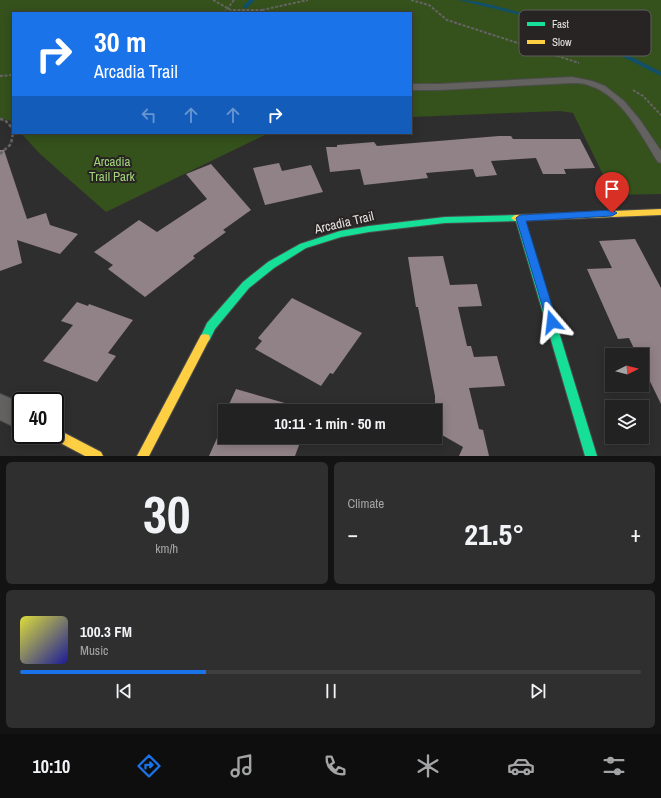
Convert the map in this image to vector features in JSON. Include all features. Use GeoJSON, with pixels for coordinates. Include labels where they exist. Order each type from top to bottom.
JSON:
{"type":"FeatureCollection","features":[{"type":"Feature","properties":{"kind":"street","name":"Arcadia Trail"},"geometry":{"type":"LineString","coordinates":[[143,456],[211,326],[246,285],[271,265],[303,246],[340,234],[445,220],[661,212]]}},
{"type":"Feature","properties":{"kind":"street"},"geometry":{"type":"LineString","coordinates":[[520,218],[591,456]]}},
{"type":"Feature","properties":{"kind":"street"},"geometry":{"type":"LineString","coordinates":[[0,406],[12,412]]}},
{"type":"Feature","properties":{"kind":"street"},"geometry":{"type":"LineString","coordinates":[[64,439],[97,456]]}},
{"type":"Feature","properties":{"kind":"lane"},"geometry":{"type":"LineString","coordinates":[[412,87],[572,80],[590,83],[610,93],[622,104],[657,152],[661,160]]}},
{"type":"Feature","properties":{"kind":"path"},"geometry":{"type":"LineString","coordinates":[[213,0],[231,10],[262,12],[308,0]]}},
{"type":"Feature","properties":{"kind":"path"},"geometry":{"type":"LineString","coordinates":[[225,12],[234,0]]}},
{"type":"Feature","properties":{"kind":"path"},"geometry":{"type":"LineString","coordinates":[[411,0],[429,5],[447,20],[519,44]]}},
{"type":"Feature","properties":{"kind":"path"},"geometry":{"type":"LineString","coordinates":[[558,56],[584,64]]}},
{"type":"Feature","properties":{"kind":"path"},"geometry":{"type":"LineString","coordinates":[[0,76],[12,75]]}},
{"type":"Feature","properties":{"kind":"path"},"geometry":{"type":"LineString","coordinates":[[630,88],[643,96],[661,115]]}},
{"type":"Feature","properties":{"kind":"path"},"geometry":{"type":"LineString","coordinates":[[0,119],[5,120],[12,128]]}},
{"type":"Feature","properties":{"kind":"path"},"geometry":{"type":"LineString","coordinates":[[0,154],[11,144],[13,134]]}},
{"type":"Feature","properties":{"kind":"green space"},"geometry":{"type":"Polygon","coordinates":[[[0,0],[661,0],[661,194],[613,195],[573,113],[560,111],[412,117],[412,12],[12,12],[12,122],[0,118],[0,0]]]}},
{"type":"Feature","properties":{"kind":"green space","name":"Arcadia Trail Park"},"geometry":{"type":"Polygon","coordinates":[[[22,134],[267,134],[106,212],[40,154],[22,134]]]}},
{"type":"Feature","properties":{"kind":"building"},"geometry":{"type":"Polygon","coordinates":[[[511,136],[513,139],[580,139],[595,168],[564,169],[566,174],[543,174],[536,158],[491,161],[497,175],[476,177],[473,169],[426,173],[428,178],[364,185],[360,169],[330,172],[326,147],[374,142],[377,146],[511,136]]]}},
{"type":"Feature","properties":{"kind":"building"},"geometry":{"type":"Polygon","coordinates":[[[0,150],[4,150],[27,219],[46,213],[50,225],[78,234],[60,254],[17,240],[22,263],[0,271],[0,150]]]}},
{"type":"Feature","properties":{"kind":"building"},"geometry":{"type":"Polygon","coordinates":[[[279,163],[282,171],[311,165],[323,192],[265,205],[253,168],[279,163]]]}},
{"type":"Feature","properties":{"kind":"building"},"geometry":{"type":"Polygon","coordinates":[[[211,164],[251,210],[223,230],[226,232],[193,256],[195,258],[145,297],[108,269],[113,265],[94,252],[139,220],[157,232],[207,199],[186,174],[211,164]]]}},
{"type":"Feature","properties":{"kind":"building"},"geometry":{"type":"Polygon","coordinates":[[[635,239],[661,288],[661,404],[649,379],[649,348],[634,348],[629,338],[618,339],[587,269],[612,268],[599,241],[635,239]]]}},
{"type":"Feature","properties":{"kind":"building"},"geometry":{"type":"Polygon","coordinates":[[[443,256],[450,285],[477,284],[482,306],[458,307],[467,346],[471,346],[474,357],[497,356],[505,386],[469,388],[479,429],[483,430],[489,456],[459,456],[463,447],[442,435],[442,404],[435,404],[435,396],[418,307],[416,307],[408,257],[443,256]]]}},
{"type":"Feature","properties":{"kind":"building"},"geometry":{"type":"Polygon","coordinates":[[[292,298],[362,333],[333,374],[330,373],[321,386],[255,349],[262,341],[258,338],[292,298]]]}},
{"type":"Feature","properties":{"kind":"building"},"geometry":{"type":"Polygon","coordinates":[[[77,302],[88,306],[89,304],[133,320],[108,353],[116,356],[97,382],[43,361],[73,325],[61,321],[77,302]]]}},
{"type":"Feature","properties":{"kind":"building"},"geometry":{"type":"Polygon","coordinates":[[[236,389],[288,404],[229,404],[236,389]]]}},
{"type":"Feature","properties":{"kind":"building"},"geometry":{"type":"Polygon","coordinates":[[[218,436],[218,444],[299,444],[295,456],[209,456],[218,436]]]}},
{"type":"Feature","properties":{"kind":"waterway"},"geometry":{"type":"LineString","coordinates":[[245,7],[252,0]]}},
{"type":"Feature","properties":{"kind":"waterway"},"geometry":{"type":"LineString","coordinates":[[461,0],[519,13]]}},
{"type":"Feature","properties":{"kind":"waterway"},"geometry":{"type":"LineString","coordinates":[[627,56],[661,74]]}},
{"type":"Feature","properties":{"kind":"traffic: fast"},"geometry":{"type":"LineString","coordinates":[[205,338],[211,326],[246,285],[271,265],[303,246],[340,234],[369,229],[445,220],[515,218]]}},
{"type":"Feature","properties":{"kind":"traffic: fast"},"geometry":{"type":"LineString","coordinates":[[520,218],[591,456]]}},
{"type":"Feature","properties":{"kind":"traffic: slow"},"geometry":{"type":"LineString","coordinates":[[515,218],[661,212]]}},
{"type":"Feature","properties":{"kind":"traffic: slow"},"geometry":{"type":"LineString","coordinates":[[143,456],[205,338]]}},
{"type":"Feature","properties":{"kind":"traffic: slow"},"geometry":{"type":"LineString","coordinates":[[64,439],[97,456]]}},
{"type":"Feature","properties":{"kind":"route"},"geometry":{"type":"LineString","coordinates":[[552,322],[520,218],[612,213]]}}]}
